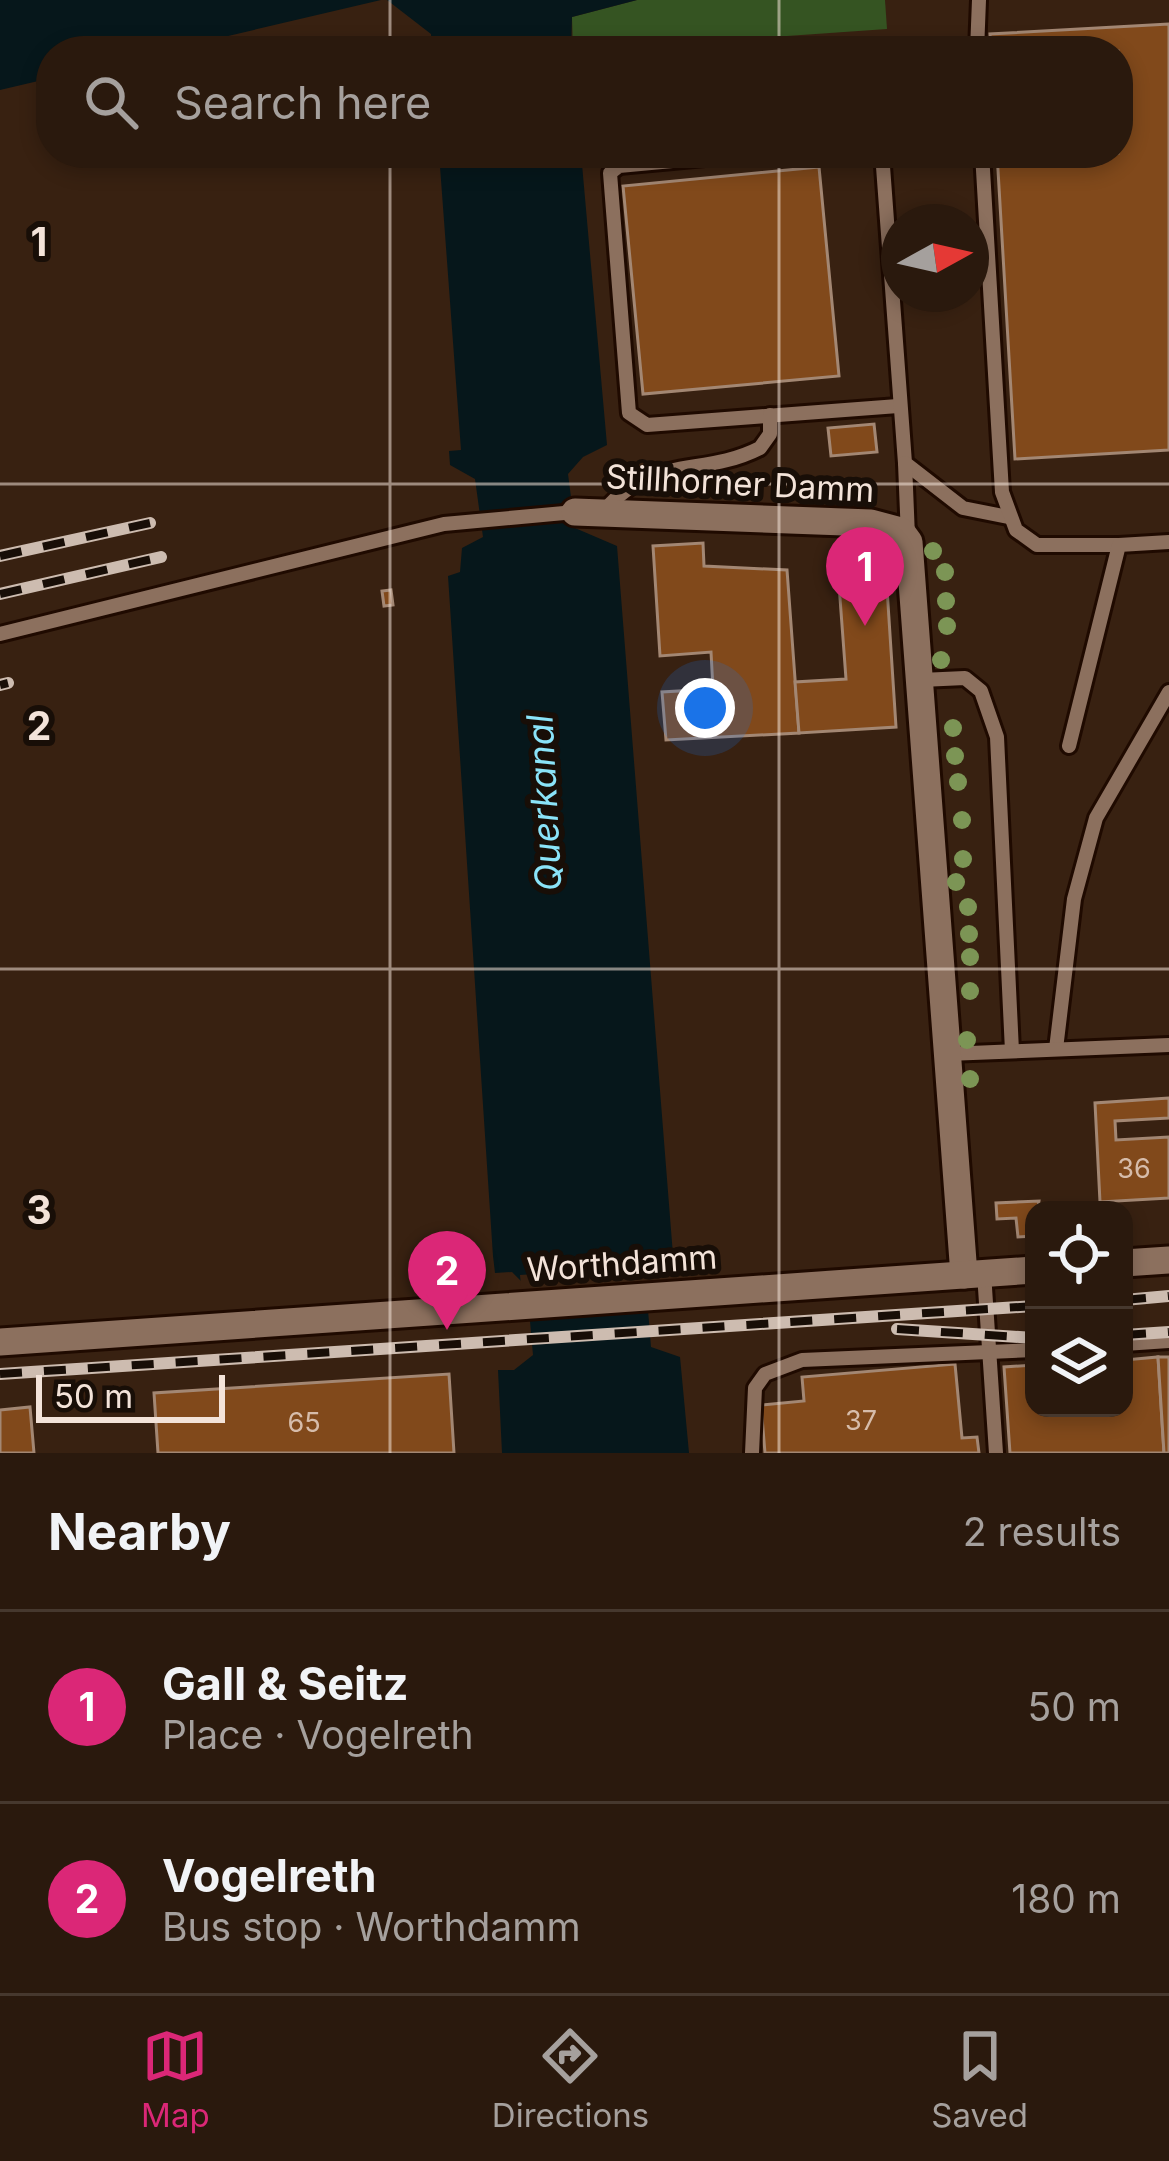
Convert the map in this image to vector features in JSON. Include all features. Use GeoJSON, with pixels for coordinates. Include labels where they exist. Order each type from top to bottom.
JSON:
{"type":"FeatureCollection","features":[{"type":"Feature","properties":{"kind":"street","name":"Stillhorner Damm"},"geometry":{"type":"LineString","coordinates":[[574,512],[871,523],[905,537]]}},
{"type":"Feature","properties":{"kind":"street"},"geometry":{"type":"LineString","coordinates":[[905,537],[921,680],[947,1054],[974,1274]]}},
{"type":"Feature","properties":{"kind":"street"},"geometry":{"type":"LineString","coordinates":[[1133,1262],[1169,1260]]}},
{"type":"Feature","properties":{"kind":"street","name":"Worthdamm"},"geometry":{"type":"LineString","coordinates":[[0,1342],[1025,1271]]}},
{"type":"Feature","properties":{"kind":"lane"},"geometry":{"type":"LineString","coordinates":[[978,36],[980,0]]}},
{"type":"Feature","properties":{"kind":"lane"},"geometry":{"type":"LineString","coordinates":[[618,168],[609,182],[628,404],[634,419],[647,424],[898,406]]}},
{"type":"Feature","properties":{"kind":"lane"},"geometry":{"type":"LineString","coordinates":[[883,168],[905,464],[905,537]]}},
{"type":"Feature","properties":{"kind":"lane"},"geometry":{"type":"LineString","coordinates":[[983,168],[1002,492],[1008,517],[1037,545],[1169,542]]}},
{"type":"Feature","properties":{"kind":"lane"},"geometry":{"type":"LineString","coordinates":[[604,511],[622,490],[652,472],[760,448],[770,434],[770,415]]}},
{"type":"Feature","properties":{"kind":"lane"},"geometry":{"type":"LineString","coordinates":[[905,464],[963,508],[1008,517]]}},
{"type":"Feature","properties":{"kind":"lane"},"geometry":{"type":"LineString","coordinates":[[0,634],[444,524],[574,512]]}},
{"type":"Feature","properties":{"kind":"lane"},"geometry":{"type":"LineString","coordinates":[[1069,746],[1119,545]]}},
{"type":"Feature","properties":{"kind":"lane"},"geometry":{"type":"LineString","coordinates":[[921,680],[965,678],[981,691],[997,737],[1012,1051]]}},
{"type":"Feature","properties":{"kind":"lane"},"geometry":{"type":"LineString","coordinates":[[1056,1049],[1082,865],[1108,789],[1169,692]]}},
{"type":"Feature","properties":{"kind":"lane"},"geometry":{"type":"LineString","coordinates":[[947,1054],[1169,1045]]}},
{"type":"Feature","properties":{"kind":"lane"},"geometry":{"type":"LineString","coordinates":[[974,1274],[990,1353],[996,1453]]}},
{"type":"Feature","properties":{"kind":"lane"},"geometry":{"type":"LineString","coordinates":[[1133,1343],[1169,1341]]}},
{"type":"Feature","properties":{"kind":"lane"},"geometry":{"type":"LineString","coordinates":[[752,1453],[755,1388],[780,1366],[802,1360],[1025,1351]]}},
{"type":"Feature","properties":{"kind":"green space"},"geometry":{"type":"Polygon","coordinates":[[[637,0],[885,0],[887,29],[787,36],[573,36],[572,17],[637,0]]]}},
{"type":"Feature","properties":{"kind":"water"},"geometry":{"type":"Polygon","coordinates":[[[0,0],[381,0],[228,36],[36,36],[36,82],[0,90],[0,0]]]}},
{"type":"Feature","properties":{"kind":"water"},"geometry":{"type":"Polygon","coordinates":[[[387,0],[637,0],[572,17],[571,36],[431,34],[387,0]]]}},
{"type":"Feature","properties":{"kind":"water","name":"Querkanal"},"geometry":{"type":"Polygon","coordinates":[[[440,168],[582,168],[607,445],[583,457],[568,474],[575,528],[617,546],[673,1255],[645,1273],[651,1347],[680,1357],[689,1453],[502,1453],[498,1370],[514,1370],[533,1355],[527,1287],[512,1272],[495,1273],[493,1256],[448,576],[460,572],[462,548],[483,537],[475,479],[450,465],[449,451],[461,450],[440,168]]]}},
{"type":"Feature","properties":{"kind":"pier"},"geometry":{"type":"Polygon","coordinates":[[[647,1266],[650,1312],[524,1321],[520,1275],[647,1266]]]}},
{"type":"Feature","properties":{"kind":"building"},"geometry":{"type":"Polygon","coordinates":[[[1169,24],[1169,450],[1015,459],[998,168],[1133,168],[1133,36],[990,34],[1169,24]]]}},
{"type":"Feature","properties":{"kind":"building"},"geometry":{"type":"Polygon","coordinates":[[[819,168],[839,376],[643,394],[623,186],[819,168]]]}},
{"type":"Feature","properties":{"kind":"building"},"geometry":{"type":"Polygon","coordinates":[[[874,424],[877,452],[831,456],[828,428],[874,424]]]}},
{"type":"Feature","properties":{"kind":"building"},"geometry":{"type":"Polygon","coordinates":[[[703,543],[704,566],[787,570],[799,733],[666,740],[662,692],[713,689],[711,652],[660,656],[653,546],[703,543]]]}},
{"type":"Feature","properties":{"kind":"building"},"geometry":{"type":"Polygon","coordinates":[[[838,571],[886,573],[896,727],[799,733],[795,682],[846,679],[838,571]]]}},
{"type":"Feature","properties":{"kind":"building"},"geometry":{"type":"Polygon","coordinates":[[[391,590],[393,605],[384,606],[382,591],[391,590]]]}},
{"type":"Feature","properties":{"kind":"building"},"geometry":{"type":"Polygon","coordinates":[[[1169,1098],[1169,1118],[1115,1121],[1116,1140],[1169,1137],[1169,1198],[1100,1201],[1095,1103],[1169,1098]]]}},
{"type":"Feature","properties":{"kind":"building"},"geometry":{"type":"Polygon","coordinates":[[[1025,1202],[1025,1237],[1018,1237],[1016,1218],[997,1219],[996,1203],[1025,1202]]]}},
{"type":"Feature","properties":{"kind":"building"},"geometry":{"type":"Polygon","coordinates":[[[1158,1357],[1164,1453],[1010,1453],[1004,1367],[1025,1366],[1025,1417],[1133,1417],[1133,1359],[1158,1357]]]}},
{"type":"Feature","properties":{"kind":"building"},"geometry":{"type":"Polygon","coordinates":[[[1158,1357],[1169,1357],[1169,1453],[1164,1453],[1158,1357]]]}},
{"type":"Feature","properties":{"kind":"building"},"geometry":{"type":"Polygon","coordinates":[[[955,1364],[962,1438],[977,1437],[979,1453],[765,1453],[761,1405],[804,1401],[802,1377],[955,1364]]]}},
{"type":"Feature","properties":{"kind":"building"},"geometry":{"type":"Polygon","coordinates":[[[449,1374],[454,1453],[158,1453],[154,1393],[449,1374]]]}},
{"type":"Feature","properties":{"kind":"building"},"geometry":{"type":"Polygon","coordinates":[[[30,1407],[34,1453],[0,1453],[0,1410],[30,1407]]]}},
{"type":"Feature","properties":{"kind":"railway"},"geometry":{"type":"LineString","coordinates":[[0,556],[150,523]]}},
{"type":"Feature","properties":{"kind":"railway"},"geometry":{"type":"LineString","coordinates":[[0,594],[161,557]]}},
{"type":"Feature","properties":{"kind":"railway"},"geometry":{"type":"LineString","coordinates":[[0,685],[8,683]]}},
{"type":"Feature","properties":{"kind":"railway"},"geometry":{"type":"LineString","coordinates":[[1133,1299],[1169,1296]]}},
{"type":"Feature","properties":{"kind":"railway"},"geometry":{"type":"LineString","coordinates":[[0,1374],[1025,1307]]}},
{"type":"Feature","properties":{"kind":"railway"},"geometry":{"type":"LineString","coordinates":[[897,1329],[1025,1337]]}},
{"type":"Feature","properties":{"kind":"railway"},"geometry":{"type":"LineString","coordinates":[[1133,1334],[1169,1332]]}},
{"type":"Feature","properties":{"kind":"place","name":"Gall & Seitz"},"geometry":{"type":"Point","coordinates":[865,626]}},
{"type":"Feature","properties":{"kind":"place","name":"Vogelreth"},"geometry":{"type":"Point","coordinates":[447,1330]}}]}
